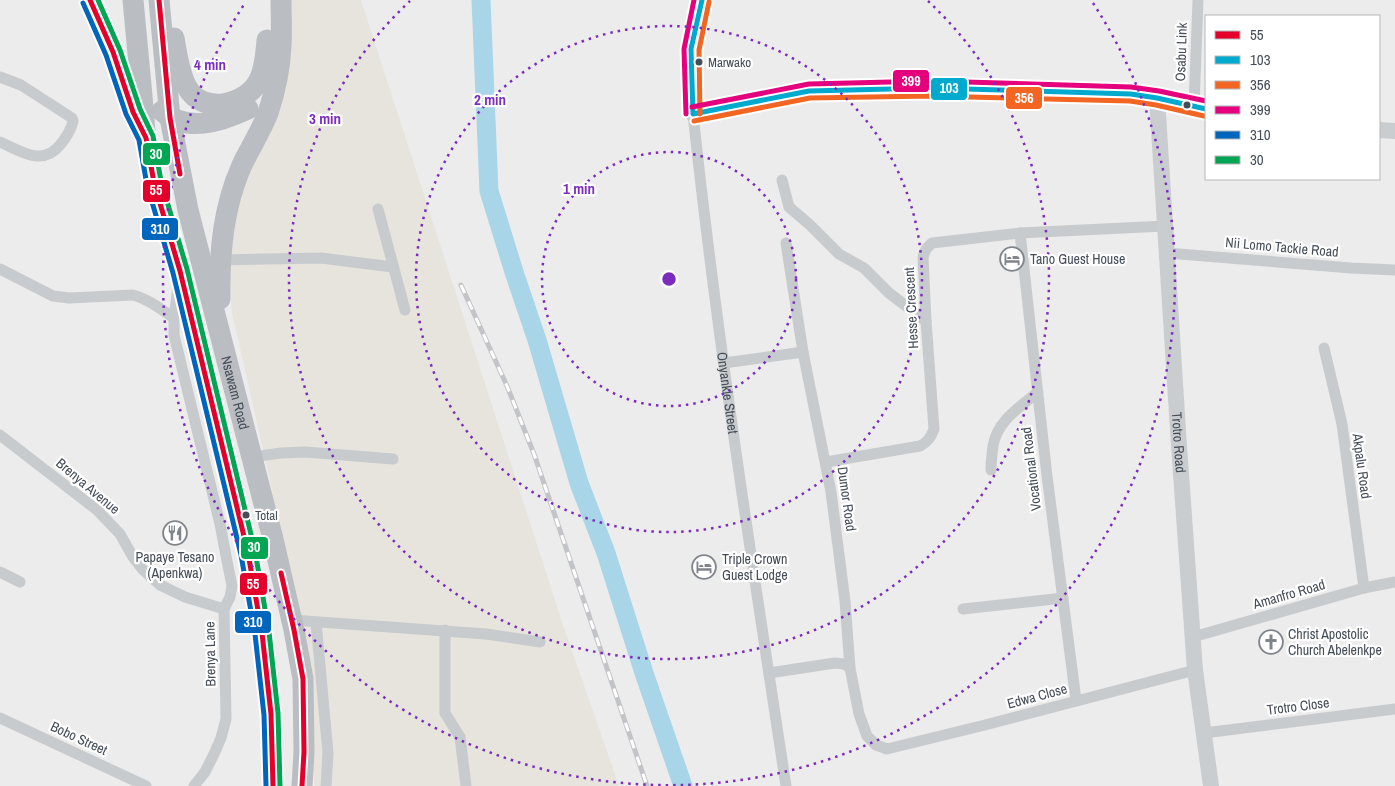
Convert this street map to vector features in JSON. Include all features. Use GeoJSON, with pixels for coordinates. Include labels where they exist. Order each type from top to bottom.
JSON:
{"type":"FeatureCollection","features":[{"type":"Feature","properties":{"kind":"highway"},"geometry":{"type":"LineString","coordinates":[[90,0],[113,52],[133,112],[146,138]]}},
{"type":"Feature","properties":{"kind":"highway","name":"Nsawam Road"},"geometry":{"type":"LineString","coordinates":[[133,0],[146,138],[154,183],[180,271],[250,562],[262,633],[271,714],[272,786]]}},
{"type":"Feature","properties":{"kind":"highway"},"geometry":{"type":"LineString","coordinates":[[140,0],[145,15],[158,103],[162,111],[170,118],[177,122],[190,124],[205,123],[224,118],[254,106],[275,83]]}},
{"type":"Feature","properties":{"kind":"highway"},"geometry":{"type":"LineString","coordinates":[[160,0],[170,21],[181,73],[187,88],[195,98],[205,103],[222,104],[238,100],[252,90],[260,79],[265,62],[268,36],[269,0]]}},
{"type":"Feature","properties":{"kind":"highway","name":"Nsawam Road"},"geometry":{"type":"LineString","coordinates":[[160,0],[170,118],[188,210],[273,539],[292,620],[303,679],[304,752],[302,786]]}},
{"type":"Feature","properties":{"kind":"highway"},"geometry":{"type":"LineString","coordinates":[[221,336],[219,272],[222,231],[235,182],[267,114],[275,83],[281,46],[281,0]]}},
{"type":"Feature","properties":{"kind":"highway"},"geometry":{"type":"LineString","coordinates":[[262,633],[273,632],[281,636],[286,642],[291,684],[292,786]]}},
{"type":"Feature","properties":{"kind":"street","name":"Onyankle Street"},"geometry":{"type":"LineString","coordinates":[[702,0],[691,49],[692,114],[724,363],[786,786]]}},
{"type":"Feature","properties":{"kind":"street","name":"Osabu Link"},"geometry":{"type":"LineString","coordinates":[[1198,0],[1200,107]]}},
{"type":"Feature","properties":{"kind":"street"},"geometry":{"type":"LineString","coordinates":[[0,77],[21,85],[72,118],[73,121],[66,138],[48,156],[32,156],[0,142]]}},
{"type":"Feature","properties":{"kind":"street"},"geometry":{"type":"LineString","coordinates":[[692,114],[810,92],[858,89],[1001,90],[1131,94],[1200,107]]}},
{"type":"Feature","properties":{"kind":"street","name":"Trotro Road"},"geometry":{"type":"LineString","coordinates":[[1157,98],[1195,670],[1211,786]]}},
{"type":"Feature","properties":{"kind":"street"},"geometry":{"type":"LineString","coordinates":[[1380,130],[1395,131]]}},
{"type":"Feature","properties":{"kind":"street"},"geometry":{"type":"LineString","coordinates":[[782,180],[789,207],[839,254],[864,268],[889,293],[926,321]]}},
{"type":"Feature","properties":{"kind":"street"},"geometry":{"type":"LineString","coordinates":[[378,209],[405,310]]}},
{"type":"Feature","properties":{"kind":"street","name":"Hesse Crescent"},"geometry":{"type":"LineString","coordinates":[[826,462],[920,446],[931,437],[934,429],[922,257],[930,244],[1020,234],[1165,226]]}},
{"type":"Feature","properties":{"kind":"street","name":"Vocational Road"},"geometry":{"type":"LineString","coordinates":[[1020,234],[1047,476],[1076,700]]}},
{"type":"Feature","properties":{"kind":"street","name":"Dumor Road"},"geometry":{"type":"LineString","coordinates":[[786,243],[803,352],[832,492],[850,668],[858,714],[867,736],[876,745],[886,749]]}},
{"type":"Feature","properties":{"kind":"street","name":"Nii Lomo Tackie Road"},"geometry":{"type":"LineString","coordinates":[[1167,253],[1395,270]]}},
{"type":"Feature","properties":{"kind":"street"},"geometry":{"type":"LineString","coordinates":[[220,260],[321,258],[393,267]]}},
{"type":"Feature","properties":{"kind":"street"},"geometry":{"type":"LineString","coordinates":[[0,269],[53,296],[69,298],[133,295],[152,303],[174,318]]}},
{"type":"Feature","properties":{"kind":"street","name":"Brenya Lane"},"geometry":{"type":"LineString","coordinates":[[180,271],[174,318],[174,335],[220,524],[232,586],[230,597],[224,609],[226,719],[214,754],[205,772],[194,786]]}},
{"type":"Feature","properties":{"kind":"street","name":"Akpalu Road"},"geometry":{"type":"LineString","coordinates":[[1324,348],[1342,424],[1364,588]]}},
{"type":"Feature","properties":{"kind":"street"},"geometry":{"type":"LineString","coordinates":[[724,363],[803,352]]}},
{"type":"Feature","properties":{"kind":"street"},"geometry":{"type":"LineString","coordinates":[[991,470],[993,444],[998,429],[1004,420],[1038,392]]}},
{"type":"Feature","properties":{"kind":"street","name":"Brenya Avenue"},"geometry":{"type":"LineString","coordinates":[[0,435],[97,510],[120,534],[143,570],[160,585],[185,597],[224,609]]}},
{"type":"Feature","properties":{"kind":"street"},"geometry":{"type":"LineString","coordinates":[[252,458],[281,453],[304,452],[393,459]]}},
{"type":"Feature","properties":{"kind":"street"},"geometry":{"type":"LineString","coordinates":[[0,572],[20,582]]}},
{"type":"Feature","properties":{"kind":"street","name":"Amanfro Road"},"geometry":{"type":"LineString","coordinates":[[1193,637],[1364,588],[1395,582]]}},
{"type":"Feature","properties":{"kind":"street"},"geometry":{"type":"LineString","coordinates":[[963,609],[1063,598]]}},
{"type":"Feature","properties":{"kind":"street"},"geometry":{"type":"LineString","coordinates":[[292,620],[445,630],[540,642]]}},
{"type":"Feature","properties":{"kind":"street"},"geometry":{"type":"LineString","coordinates":[[316,622],[328,752],[326,786]]}},
{"type":"Feature","properties":{"kind":"street"},"geometry":{"type":"LineString","coordinates":[[445,630],[445,713],[460,737],[466,786]]}},
{"type":"Feature","properties":{"kind":"street"},"geometry":{"type":"LineString","coordinates":[[769,673],[835,663],[844,664],[850,668]]}},
{"type":"Feature","properties":{"kind":"street","name":"Edwa Close"},"geometry":{"type":"LineString","coordinates":[[886,749],[1195,670]]}},
{"type":"Feature","properties":{"kind":"street","name":"Trotro Close"},"geometry":{"type":"LineString","coordinates":[[1204,733],[1395,710]]}},
{"type":"Feature","properties":{"kind":"street","name":"Bobo Street"},"geometry":{"type":"LineString","coordinates":[[0,718],[146,786]]}},
{"type":"Feature","properties":{"kind":"shaded area"},"geometry":{"type":"Polygon","coordinates":[[[289,0],[361,0],[563,625],[619,786],[315,786],[272,489],[232,313],[228,259],[244,175],[286,89],[290,48],[289,0]]]}},
{"type":"Feature","properties":{"kind":"waterway"},"geometry":{"type":"LineString","coordinates":[[481,0],[489,191],[537,340],[579,483],[606,553],[644,673],[683,786]]}},
{"type":"Feature","properties":{"kind":"railway"},"geometry":{"type":"LineString","coordinates":[[461,285],[507,386],[534,454],[647,786]]}},
{"type":"Feature","properties":{"kind":"transit line","name":"55"},"geometry":{"type":"LineString","coordinates":[[90,0],[113,52],[133,112],[146,138],[154,183],[180,271],[248,553],[262,633],[271,714],[273,786]]}},
{"type":"Feature","properties":{"kind":"transit line","name":"30"},"geometry":{"type":"LineString","coordinates":[[98,0],[120,50],[140,109],[153,136],[161,181],[187,269],[255,551],[269,632],[278,713],[280,786]]}},
{"type":"Feature","properties":{"kind":"transit line","name":"55"},"geometry":{"type":"LineString","coordinates":[[159,0],[170,118],[180,174]]}},
{"type":"Feature","properties":{"kind":"transit line","name":"399"},"geometry":{"type":"LineString","coordinates":[[686,114],[684,49],[694,0]]}},
{"type":"Feature","properties":{"kind":"transit line","name":"103"},"geometry":{"type":"LineString","coordinates":[[693,114],[691,49],[702,0]]}},
{"type":"Feature","properties":{"kind":"transit line","name":"356"},"geometry":{"type":"LineString","coordinates":[[700,114],[699,50],[709,2]]}},
{"type":"Feature","properties":{"kind":"transit line","name":"310"},"geometry":{"type":"LineString","coordinates":[[83,3],[106,55],[126,114],[139,140],[147,185],[173,273],[241,555],[255,634],[264,715],[266,786]]}},
{"type":"Feature","properties":{"kind":"transit line","name":"399"},"geometry":{"type":"LineString","coordinates":[[692,107],[809,84],[931,81],[1131,87],[1205,101]]}},
{"type":"Feature","properties":{"kind":"transit line","name":"103"},"geometry":{"type":"LineString","coordinates":[[693,114],[809,91],[931,88],[1131,94],[1205,109]]}},
{"type":"Feature","properties":{"kind":"transit line","name":"356"},"geometry":{"type":"LineString","coordinates":[[694,121],[810,98],[931,96],[1130,101],[1204,116]]}},
{"type":"Feature","properties":{"kind":"transit line","name":"55"},"geometry":{"type":"LineString","coordinates":[[281,573],[303,679],[304,752],[302,786]]}},
{"type":"Feature","properties":{"kind":"place","name":"Marwako"},"geometry":{"type":"Point","coordinates":[699,62]}},
{"type":"Feature","properties":{"kind":"place","name":"Tano Guest House"},"geometry":{"type":"Point","coordinates":[1012,259]}},
{"type":"Feature","properties":{"kind":"place","name":"Total"},"geometry":{"type":"Point","coordinates":[246,515]}},
{"type":"Feature","properties":{"kind":"place","name":"Papaye Tesano (Apenkwa)"},"geometry":{"type":"Point","coordinates":[175,533]}},
{"type":"Feature","properties":{"kind":"place","name":"Triple Crown Guest Lodge"},"geometry":{"type":"Point","coordinates":[704,567]}},
{"type":"Feature","properties":{"kind":"place","name":"Christ Apostolic Church Abelenkpe"},"geometry":{"type":"Point","coordinates":[1271,642]}}]}
